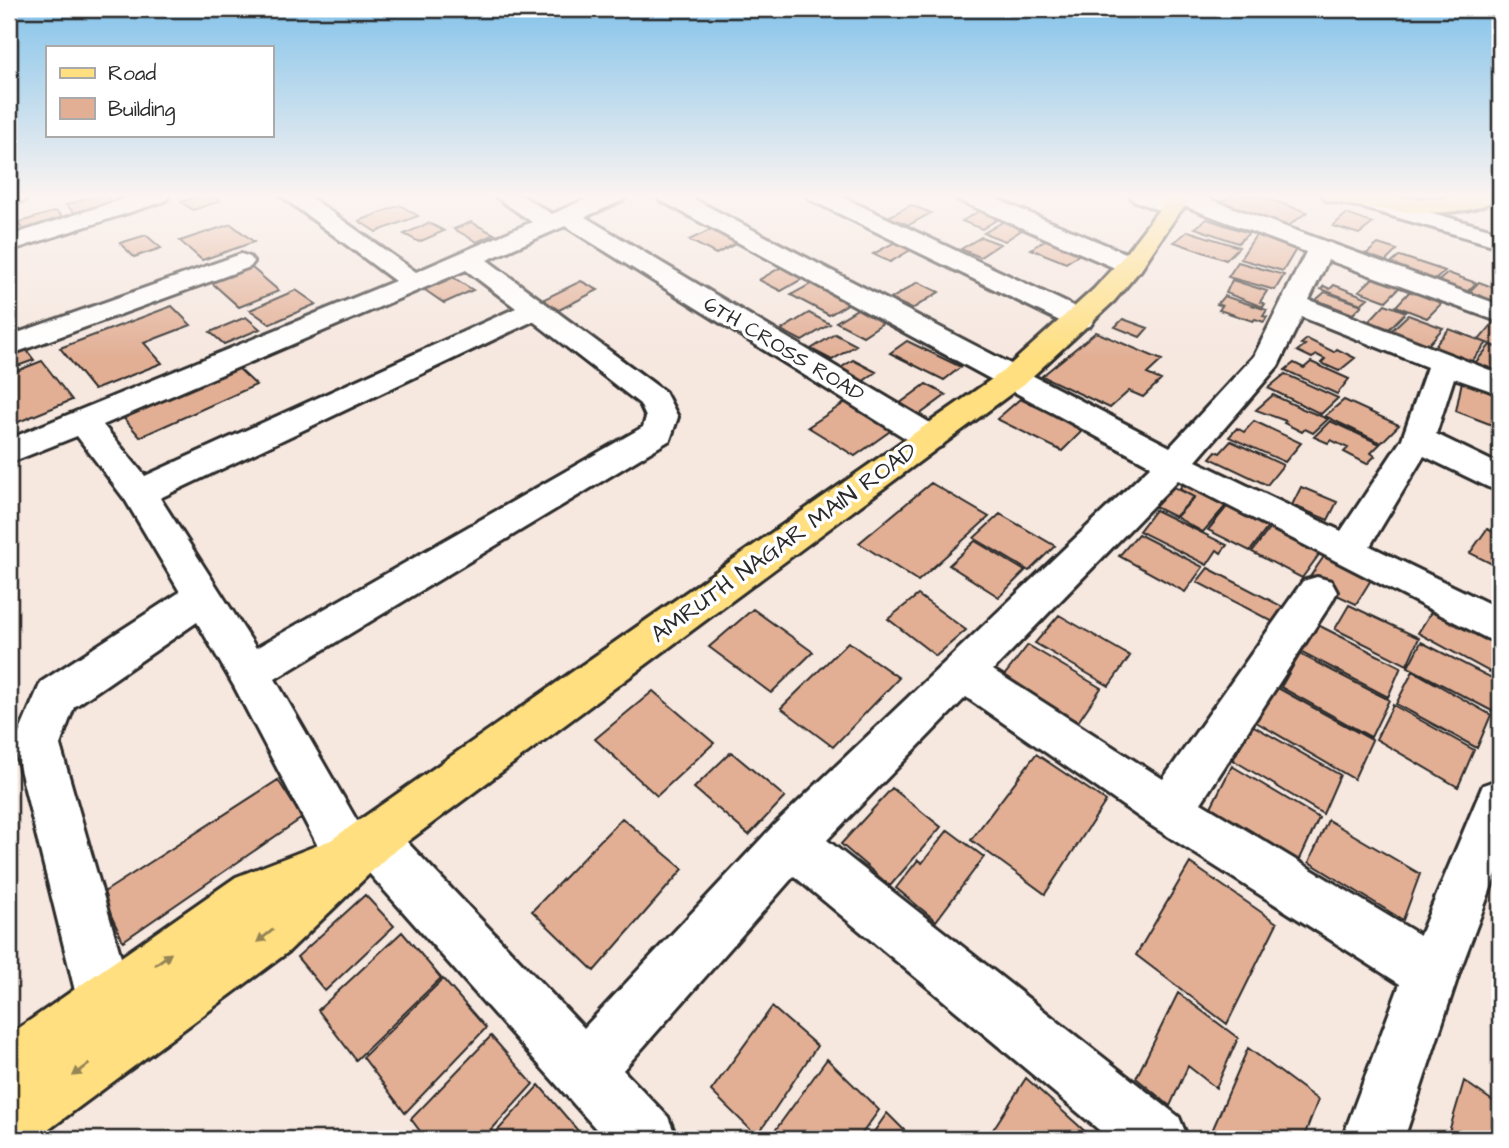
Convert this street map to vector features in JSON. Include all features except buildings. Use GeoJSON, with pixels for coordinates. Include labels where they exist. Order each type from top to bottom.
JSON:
{"type":"FeatureCollection","features":[{"type":"Feature","properties":{"kind":"main road","name":"AMRUTH NAGAR MAIN ROAD"},"geometry":{"type":"LineString","coordinates":[[9,1122],[269,933],[361,848],[1013,377],[1080,320],[1131,265],[1140,249]]}},
{"type":"Feature","properties":{"kind":"main road","name":"AMRUTH NAGAR MAIN ROAD"},"geometry":{"type":"LineString","coordinates":[[9,1070],[254,895],[361,848]]}},
{"type":"Feature","properties":{"kind":"street"},"geometry":{"type":"LineString","coordinates":[[366,249],[414,283]]}},
{"type":"Feature","properties":{"kind":"street"},"geometry":{"type":"LineString","coordinates":[[9,452],[493,249]]}},
{"type":"Feature","properties":{"kind":"street","name":"6TH CROSS ROAD"},"geometry":{"type":"LineString","coordinates":[[608,249],[930,438]]}},
{"type":"Feature","properties":{"kind":"street"},"geometry":{"type":"LineString","coordinates":[[770,249],[1174,464],[1500,627]]}},
{"type":"Feature","properties":{"kind":"street"},"geometry":{"type":"LineString","coordinates":[[931,249],[1080,320]]}},
{"type":"Feature","properties":{"kind":"street"},"geometry":{"type":"LineString","coordinates":[[1092,249],[1131,265]]}},
{"type":"Feature","properties":{"kind":"street"},"geometry":{"type":"LineString","coordinates":[[583,1072],[791,842],[1174,464],[1267,360],[1321,249]]}},
{"type":"Feature","properties":{"kind":"street"},"geometry":{"type":"LineString","coordinates":[[1323,249],[1500,314]]}},
{"type":"Feature","properties":{"kind":"street"},"geometry":{"type":"LineString","coordinates":[[249,673],[658,433],[662,418],[654,399],[469,259]]}},
{"type":"Feature","properties":{"kind":"street"},"geometry":{"type":"LineString","coordinates":[[9,346],[241,262]]}},
{"type":"Feature","properties":{"kind":"street"},"geometry":{"type":"LineString","coordinates":[[1294,304],[1500,385]]}},
{"type":"Feature","properties":{"kind":"street"},"geometry":{"type":"LineString","coordinates":[[139,493],[536,309]]}},
{"type":"Feature","properties":{"kind":"street"},"geometry":{"type":"LineString","coordinates":[[1348,551],[1418,439],[1444,362]]}},
{"type":"Feature","properties":{"kind":"street"},"geometry":{"type":"LineString","coordinates":[[83,422],[139,493],[249,673],[361,848],[646,1139]]}},
{"type":"Feature","properties":{"kind":"street"},"geometry":{"type":"LineString","coordinates":[[1418,439],[1500,479]]}},
{"type":"Feature","properties":{"kind":"street"},"geometry":{"type":"LineString","coordinates":[[1169,810],[1317,592]]}},
{"type":"Feature","properties":{"kind":"street"},"geometry":{"type":"LineString","coordinates":[[105,999],[37,745],[56,695],[203,597]]}},
{"type":"Feature","properties":{"kind":"street"},"geometry":{"type":"LineString","coordinates":[[964,673],[1169,810],[1432,973]]}},
{"type":"Feature","properties":{"kind":"street"},"geometry":{"type":"LineString","coordinates":[[1373,1139],[1432,973],[1500,800]]}},
{"type":"Feature","properties":{"kind":"street"},"geometry":{"type":"LineString","coordinates":[[791,842],[1157,1139]]}}]}
